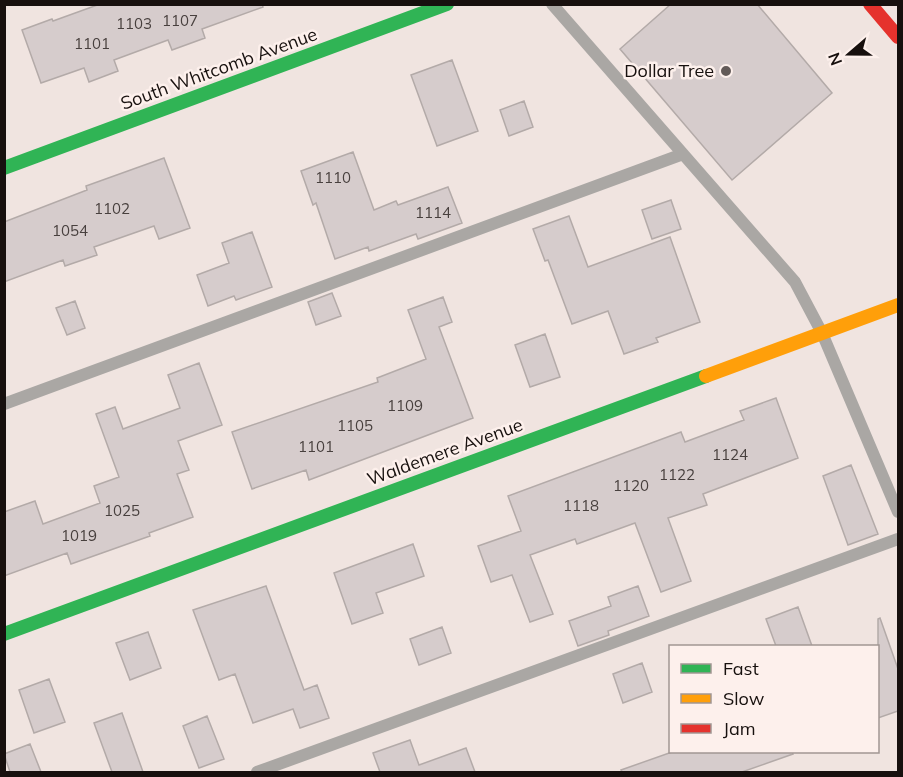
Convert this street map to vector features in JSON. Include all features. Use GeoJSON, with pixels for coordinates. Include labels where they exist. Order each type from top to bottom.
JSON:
{"type":"FeatureCollection","features":[{"type":"Feature","properties":{"kind":"street","name":"South Whitcomb Avenue"},"geometry":{"type":"LineString","coordinates":[[4,168],[447,4]]}},
{"type":"Feature","properties":{"kind":"street"},"geometry":{"type":"LineString","coordinates":[[870,4],[898,37]]}},
{"type":"Feature","properties":{"kind":"street","name":"Waldemere Avenue"},"geometry":{"type":"LineString","coordinates":[[4,634],[898,305]]}},
{"type":"Feature","properties":{"kind":"lane"},"geometry":{"type":"LineString","coordinates":[[552,4],[795,282],[822,333],[898,512]]}},
{"type":"Feature","properties":{"kind":"lane"},"geometry":{"type":"LineString","coordinates":[[4,404],[683,154]]}},
{"type":"Feature","properties":{"kind":"lane"},"geometry":{"type":"LineString","coordinates":[[257,772],[898,539]]}},
{"type":"Feature","properties":{"kind":"building"},"geometry":{"type":"Polygon","coordinates":[[[100,4],[262,4],[263,7],[202,29],[205,38],[172,50],[168,40],[114,60],[118,71],[89,82],[84,68],[41,83],[22,30],[100,4]]]}},
{"type":"Feature","properties":{"kind":"building","name":"Dollar Tree"},"geometry":{"type":"Polygon","coordinates":[[[671,4],[757,4],[832,93],[732,180],[620,49],[671,4]]]}},
{"type":"Feature","properties":{"kind":"building"},"geometry":{"type":"Polygon","coordinates":[[[452,60],[478,131],[437,146],[411,75],[452,60]]]}},
{"type":"Feature","properties":{"kind":"building"},"geometry":{"type":"Polygon","coordinates":[[[524,101],[533,127],[509,136],[500,110],[524,101]]]}},
{"type":"Feature","properties":{"kind":"building"},"geometry":{"type":"Polygon","coordinates":[[[353,152],[374,210],[396,201],[398,205],[448,187],[462,223],[418,239],[416,234],[369,251],[368,247],[335,259],[316,203],[313,205],[301,171],[353,152]]]}},
{"type":"Feature","properties":{"kind":"building"},"geometry":{"type":"Polygon","coordinates":[[[164,158],[190,228],[159,239],[154,226],[94,247],[97,255],[65,266],[63,260],[4,282],[4,222],[87,190],[86,186],[164,158]]]}},
{"type":"Feature","properties":{"kind":"building"},"geometry":{"type":"Polygon","coordinates":[[[671,200],[681,229],[652,239],[642,210],[671,200]]]}},
{"type":"Feature","properties":{"kind":"building"},"geometry":{"type":"Polygon","coordinates":[[[569,216],[588,267],[670,237],[700,322],[656,338],[658,342],[624,354],[608,311],[572,324],[548,260],[545,261],[533,229],[569,216]]]}},
{"type":"Feature","properties":{"kind":"building"},"geometry":{"type":"Polygon","coordinates":[[[252,232],[272,287],[236,300],[234,296],[208,306],[197,275],[229,263],[222,243],[252,232]]]}},
{"type":"Feature","properties":{"kind":"building"},"geometry":{"type":"Polygon","coordinates":[[[332,293],[341,316],[316,325],[308,302],[332,293]]]}},
{"type":"Feature","properties":{"kind":"building"},"geometry":{"type":"Polygon","coordinates":[[[443,297],[452,322],[439,327],[473,418],[309,480],[306,470],[252,489],[232,432],[378,382],[377,378],[426,359],[408,310],[443,297]]]}},
{"type":"Feature","properties":{"kind":"building"},"geometry":{"type":"Polygon","coordinates":[[[75,301],[85,328],[67,335],[56,308],[75,301]]]}},
{"type":"Feature","properties":{"kind":"building"},"geometry":{"type":"Polygon","coordinates":[[[545,334],[560,377],[530,387],[515,345],[545,334]]]}},
{"type":"Feature","properties":{"kind":"building"},"geometry":{"type":"Polygon","coordinates":[[[199,363],[222,425],[178,441],[189,470],[177,474],[193,517],[149,533],[150,536],[71,564],[67,553],[4,576],[4,512],[35,501],[43,524],[100,503],[94,486],[119,477],[96,414],[115,407],[123,429],[180,408],[168,375],[199,363]]]}},
{"type":"Feature","properties":{"kind":"building"},"geometry":{"type":"Polygon","coordinates":[[[776,398],[798,458],[703,494],[707,505],[668,518],[691,581],[661,592],[635,523],[577,544],[575,539],[530,555],[553,614],[530,622],[512,575],[491,582],[478,546],[521,531],[508,496],[681,432],[685,442],[744,420],[740,411],[776,398]]]}},
{"type":"Feature","properties":{"kind":"building"},"geometry":{"type":"Polygon","coordinates":[[[851,465],[878,534],[848,545],[823,476],[851,465]]]}},
{"type":"Feature","properties":{"kind":"building"},"geometry":{"type":"Polygon","coordinates":[[[413,544],[424,576],[376,593],[383,613],[352,624],[334,573],[413,544]]]}},
{"type":"Feature","properties":{"kind":"building"},"geometry":{"type":"Polygon","coordinates":[[[266,586],[304,690],[317,685],[329,718],[300,728],[293,709],[253,723],[235,674],[219,680],[193,610],[266,586]]]}},
{"type":"Feature","properties":{"kind":"building"},"geometry":{"type":"Polygon","coordinates":[[[638,586],[649,616],[608,631],[609,635],[578,646],[569,621],[611,606],[608,597],[638,586]]]}},
{"type":"Feature","properties":{"kind":"building"},"geometry":{"type":"Polygon","coordinates":[[[798,607],[812,645],[776,645],[766,619],[798,607]]]}},
{"type":"Feature","properties":{"kind":"building"},"geometry":{"type":"Polygon","coordinates":[[[880,618],[898,669],[898,711],[879,718],[879,645],[878,619],[880,618]]]}},
{"type":"Feature","properties":{"kind":"building"},"geometry":{"type":"Polygon","coordinates":[[[442,627],[451,653],[419,665],[410,639],[442,627]]]}},
{"type":"Feature","properties":{"kind":"building"},"geometry":{"type":"Polygon","coordinates":[[[148,632],[161,668],[130,680],[116,643],[148,632]]]}},
{"type":"Feature","properties":{"kind":"building"},"geometry":{"type":"Polygon","coordinates":[[[642,663],[652,692],[623,703],[613,674],[642,663]]]}},
{"type":"Feature","properties":{"kind":"building"},"geometry":{"type":"Polygon","coordinates":[[[49,679],[65,722],[34,733],[19,690],[49,679]]]}},
{"type":"Feature","properties":{"kind":"building"},"geometry":{"type":"Polygon","coordinates":[[[122,713],[143,772],[112,772],[94,723],[122,713]]]}},
{"type":"Feature","properties":{"kind":"building"},"geometry":{"type":"Polygon","coordinates":[[[207,716],[224,759],[199,768],[183,726],[207,716]]]}},
{"type":"Feature","properties":{"kind":"building"},"geometry":{"type":"Polygon","coordinates":[[[410,740],[419,765],[466,748],[475,772],[380,772],[373,753],[410,740]]]}},
{"type":"Feature","properties":{"kind":"building"},"geometry":{"type":"Polygon","coordinates":[[[30,744],[41,772],[10,772],[4,754],[30,744]]]}},
{"type":"Feature","properties":{"kind":"building"},"geometry":{"type":"Polygon","coordinates":[[[669,753],[793,754],[742,772],[622,772],[621,770],[669,753]]]}},
{"type":"Feature","properties":{"kind":"traffic: fast"},"geometry":{"type":"LineString","coordinates":[[4,168],[447,4]]}},
{"type":"Feature","properties":{"kind":"traffic: fast"},"geometry":{"type":"LineString","coordinates":[[4,634],[706,376]]}},
{"type":"Feature","properties":{"kind":"traffic: slow"},"geometry":{"type":"LineString","coordinates":[[706,376],[898,305]]}},
{"type":"Feature","properties":{"kind":"traffic: jam"},"geometry":{"type":"LineString","coordinates":[[870,4],[898,37]]}},
{"type":"Feature","properties":{"kind":"place","name":"Dollar Tree"},"geometry":{"type":"Point","coordinates":[726,71]}}]}
